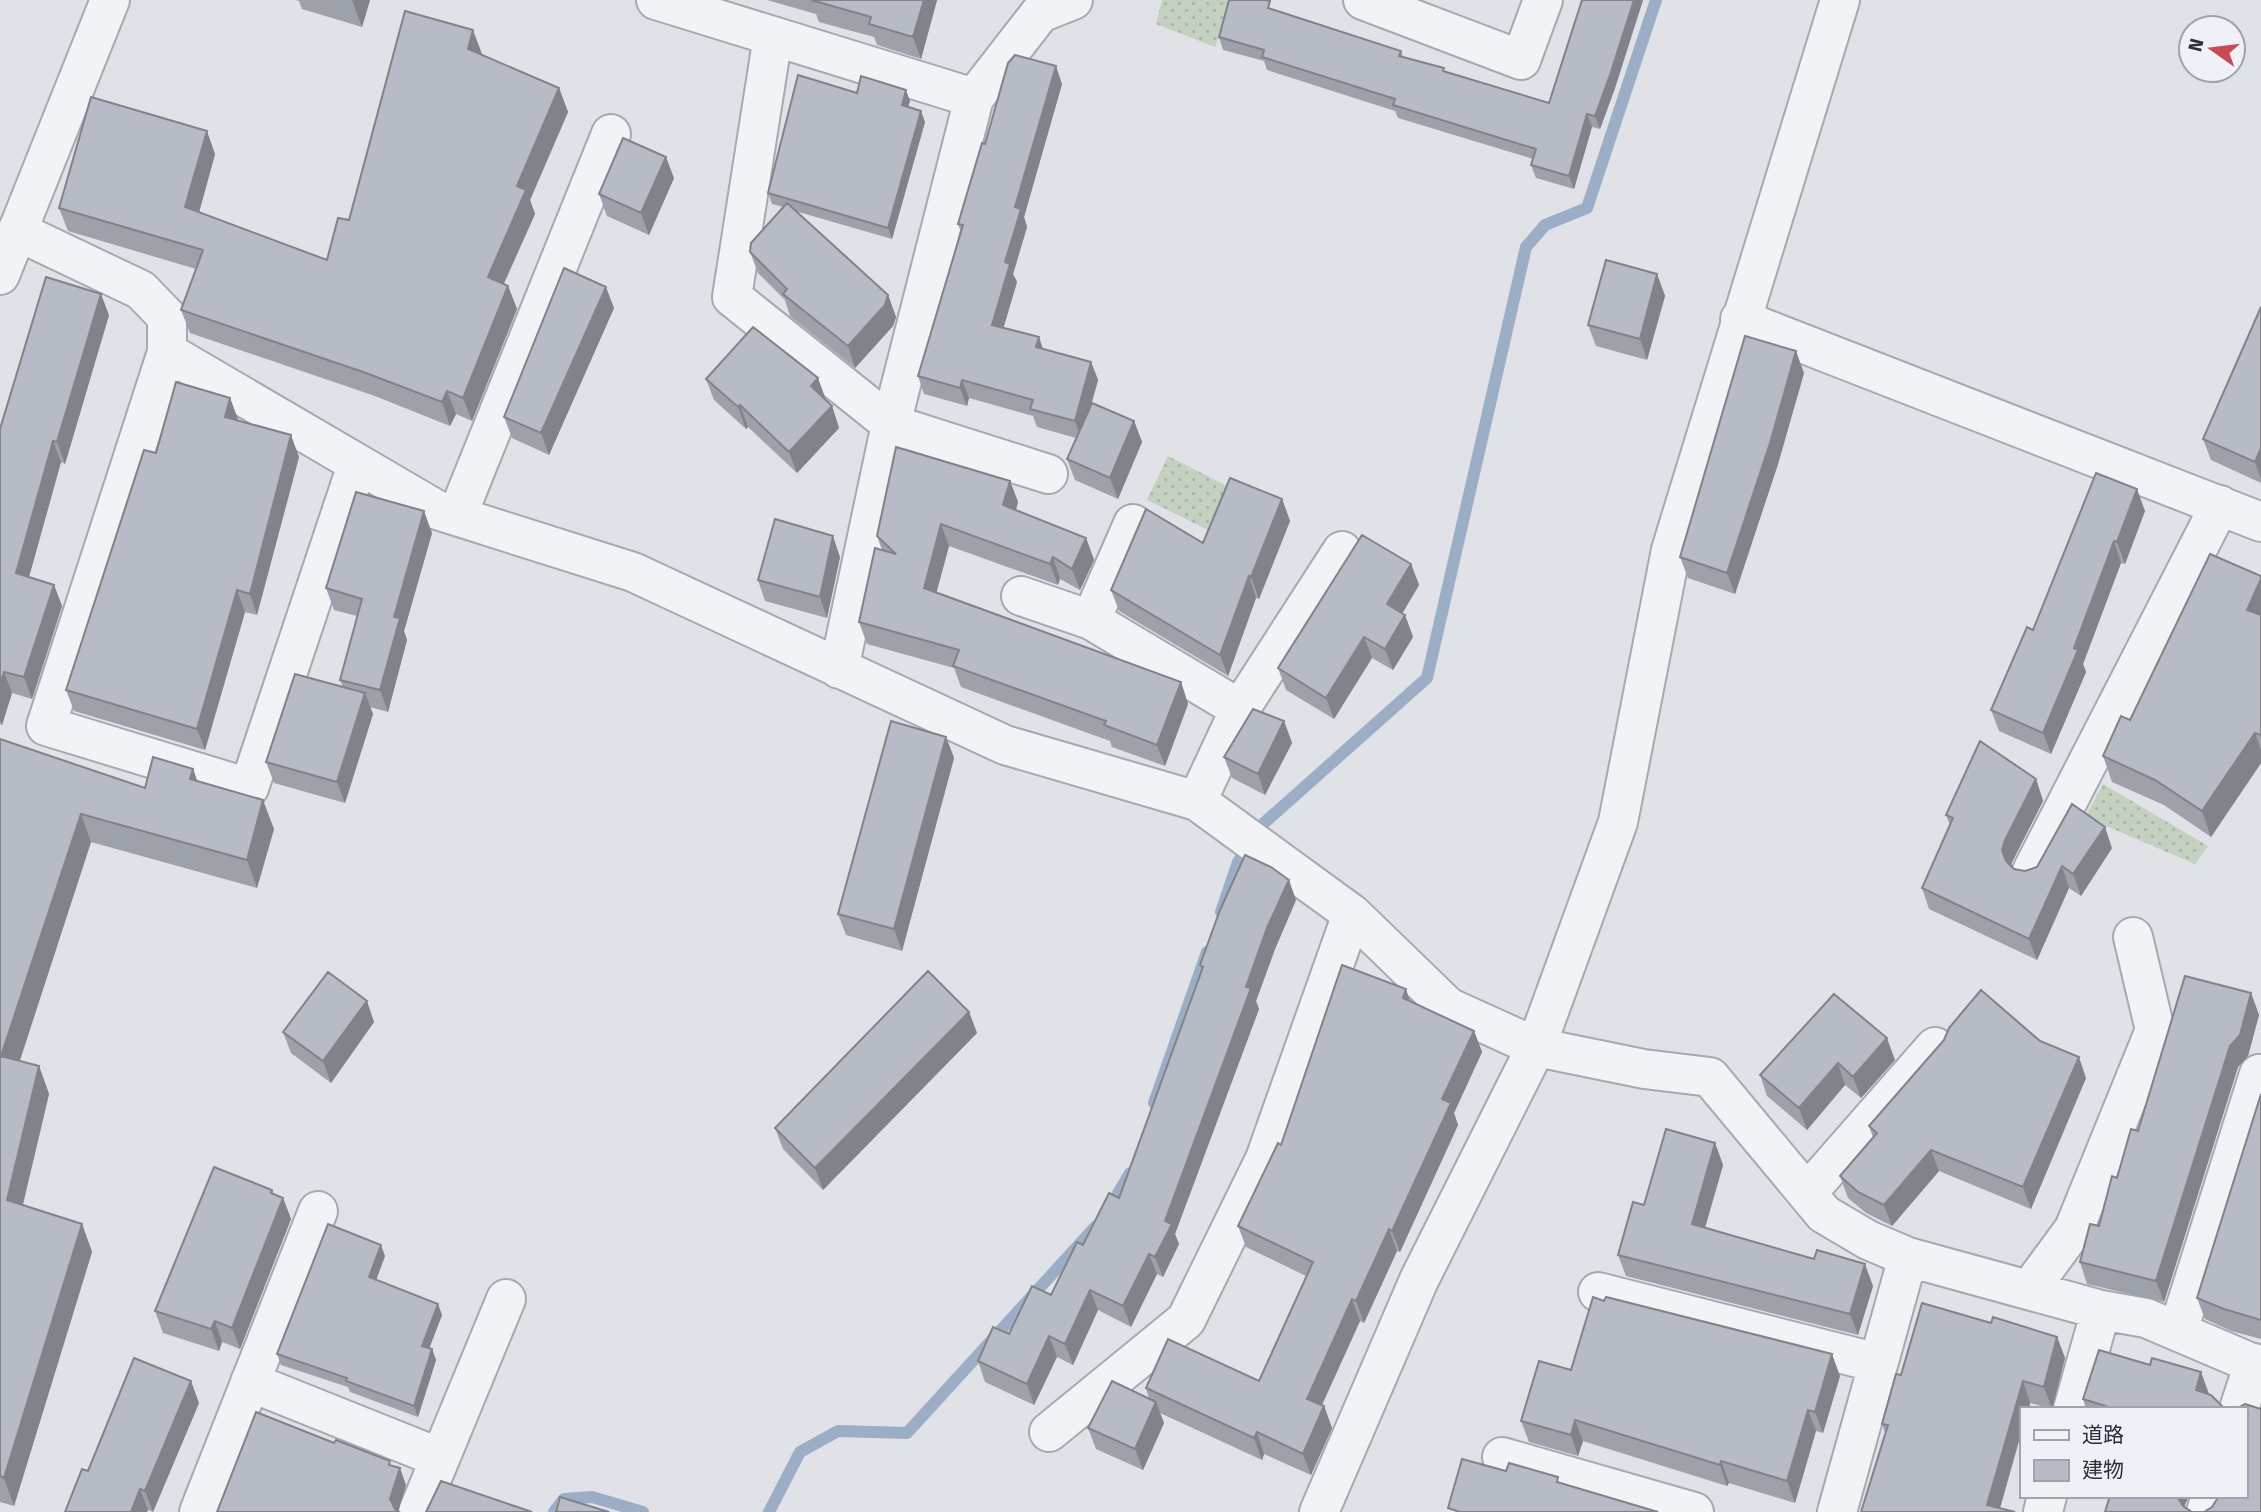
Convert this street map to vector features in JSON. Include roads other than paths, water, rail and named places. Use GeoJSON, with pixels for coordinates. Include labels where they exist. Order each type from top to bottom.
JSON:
{"type":"FeatureCollection","features":[{"type":"Feature","properties":{"kind":"street"},"geometry":{"type":"LineString","coordinates":[[0,275],[110,0]]}},
{"type":"Feature","properties":{"kind":"street"},"geometry":{"type":"LineString","coordinates":[[656,0],[974,98]]}},
{"type":"Feature","properties":{"kind":"street"},"geometry":{"type":"LineString","coordinates":[[839,669],[891,424],[974,98],[1040,13],[1073,0]]}},
{"type":"Feature","properties":{"kind":"street"},"geometry":{"type":"LineString","coordinates":[[1363,0],[1521,60],[1543,0]]}},
{"type":"Feature","properties":{"kind":"street"},"geometry":{"type":"LineString","coordinates":[[1320,1512],[1419,1280],[1536,1047],[1618,822],[1671,550],[1840,0]]}},
{"type":"Feature","properties":{"kind":"street"},"geometry":{"type":"LineString","coordinates":[[774,36],[732,297],[891,424],[1048,474]]}},
{"type":"Feature","properties":{"kind":"street"},"geometry":{"type":"LineString","coordinates":[[457,516],[611,134]]}},
{"type":"Feature","properties":{"kind":"street"},"geometry":{"type":"LineString","coordinates":[[17,231],[141,290],[167,317],[167,352],[46,726],[249,788],[357,465]]}},
{"type":"Feature","properties":{"kind":"street"},"geometry":{"type":"LineString","coordinates":[[1740,320],[2261,522]]}},
{"type":"Feature","properties":{"kind":"street"},"geometry":{"type":"LineString","coordinates":[[167,352],[437,510],[633,572],[1005,745],[1197,801],[1352,914],[1448,1007],[1536,1047],[1644,1069],[1710,1077],[1824,1214],[1868,1240],[1908,1257],[2101,1310],[2146,1318],[2257,1365],[2240,1407]]}},
{"type":"Feature","properties":{"kind":"street"},"geometry":{"type":"LineString","coordinates":[[2032,871],[2220,505]]}},
{"type":"Feature","properties":{"kind":"street"},"geometry":{"type":"LineString","coordinates":[[1091,620],[1133,524]]}},
{"type":"Feature","properties":{"kind":"street"},"geometry":{"type":"LineString","coordinates":[[1197,801],[1240,709],[1342,551]]}},
{"type":"Feature","properties":{"kind":"street"},"geometry":{"type":"LineString","coordinates":[[1021,596],[1091,620],[1240,709]]}},
{"type":"Feature","properties":{"kind":"street"},"geometry":{"type":"LineString","coordinates":[[1049,1432],[1186,1320],[1265,1159],[1352,914]]}},
{"type":"Feature","properties":{"kind":"street"},"geometry":{"type":"LineString","coordinates":[[2029,1290],[2074,1229],[2155,1030],[2133,937]]}},
{"type":"Feature","properties":{"kind":"street"},"geometry":{"type":"LineString","coordinates":[[1807,1193],[1935,1047]]}},
{"type":"Feature","properties":{"kind":"street"},"geometry":{"type":"LineString","coordinates":[[2178,1331],[2259,1074]]}},
{"type":"Feature","properties":{"kind":"street"},"geometry":{"type":"LineString","coordinates":[[199,1512],[318,1211]]}},
{"type":"Feature","properties":{"kind":"street"},"geometry":{"type":"LineString","coordinates":[[1837,1512],[1908,1257]]}},
{"type":"Feature","properties":{"kind":"street"},"geometry":{"type":"LineString","coordinates":[[1598,1292],[1878,1363]]}},
{"type":"Feature","properties":{"kind":"street"},"geometry":{"type":"LineString","coordinates":[[418,1512],[506,1298]]}},
{"type":"Feature","properties":{"kind":"street"},"geometry":{"type":"LineString","coordinates":[[2074,1407],[2101,1310]]}},
{"type":"Feature","properties":{"kind":"street"},"geometry":{"type":"LineString","coordinates":[[250,1382],[440,1458]]}},
{"type":"Feature","properties":{"kind":"street"},"geometry":{"type":"LineString","coordinates":[[1502,1457],[1694,1512]]}},
{"type":"Feature","properties":{"kind":"waterway"},"geometry":{"type":"LineString","coordinates":[[1221,912],[1238,862],[1264,823],[1427,678],[1526,247],[1545,225],[1587,208],[1656,0]]}},
{"type":"Feature","properties":{"kind":"waterway"},"geometry":{"type":"LineString","coordinates":[[1154,1103],[1207,952]]}},
{"type":"Feature","properties":{"kind":"waterway"},"geometry":{"type":"LineString","coordinates":[[1109,1209],[1130,1173]]}},
{"type":"Feature","properties":{"kind":"waterway"},"geometry":{"type":"LineString","coordinates":[[769,1512],[800,1452],[838,1431],[907,1433],[1096,1226]]}},
{"type":"Feature","properties":{"kind":"waterway"},"geometry":{"type":"LineString","coordinates":[[554,1512],[564,1499],[592,1497],[643,1512]]}}]}
